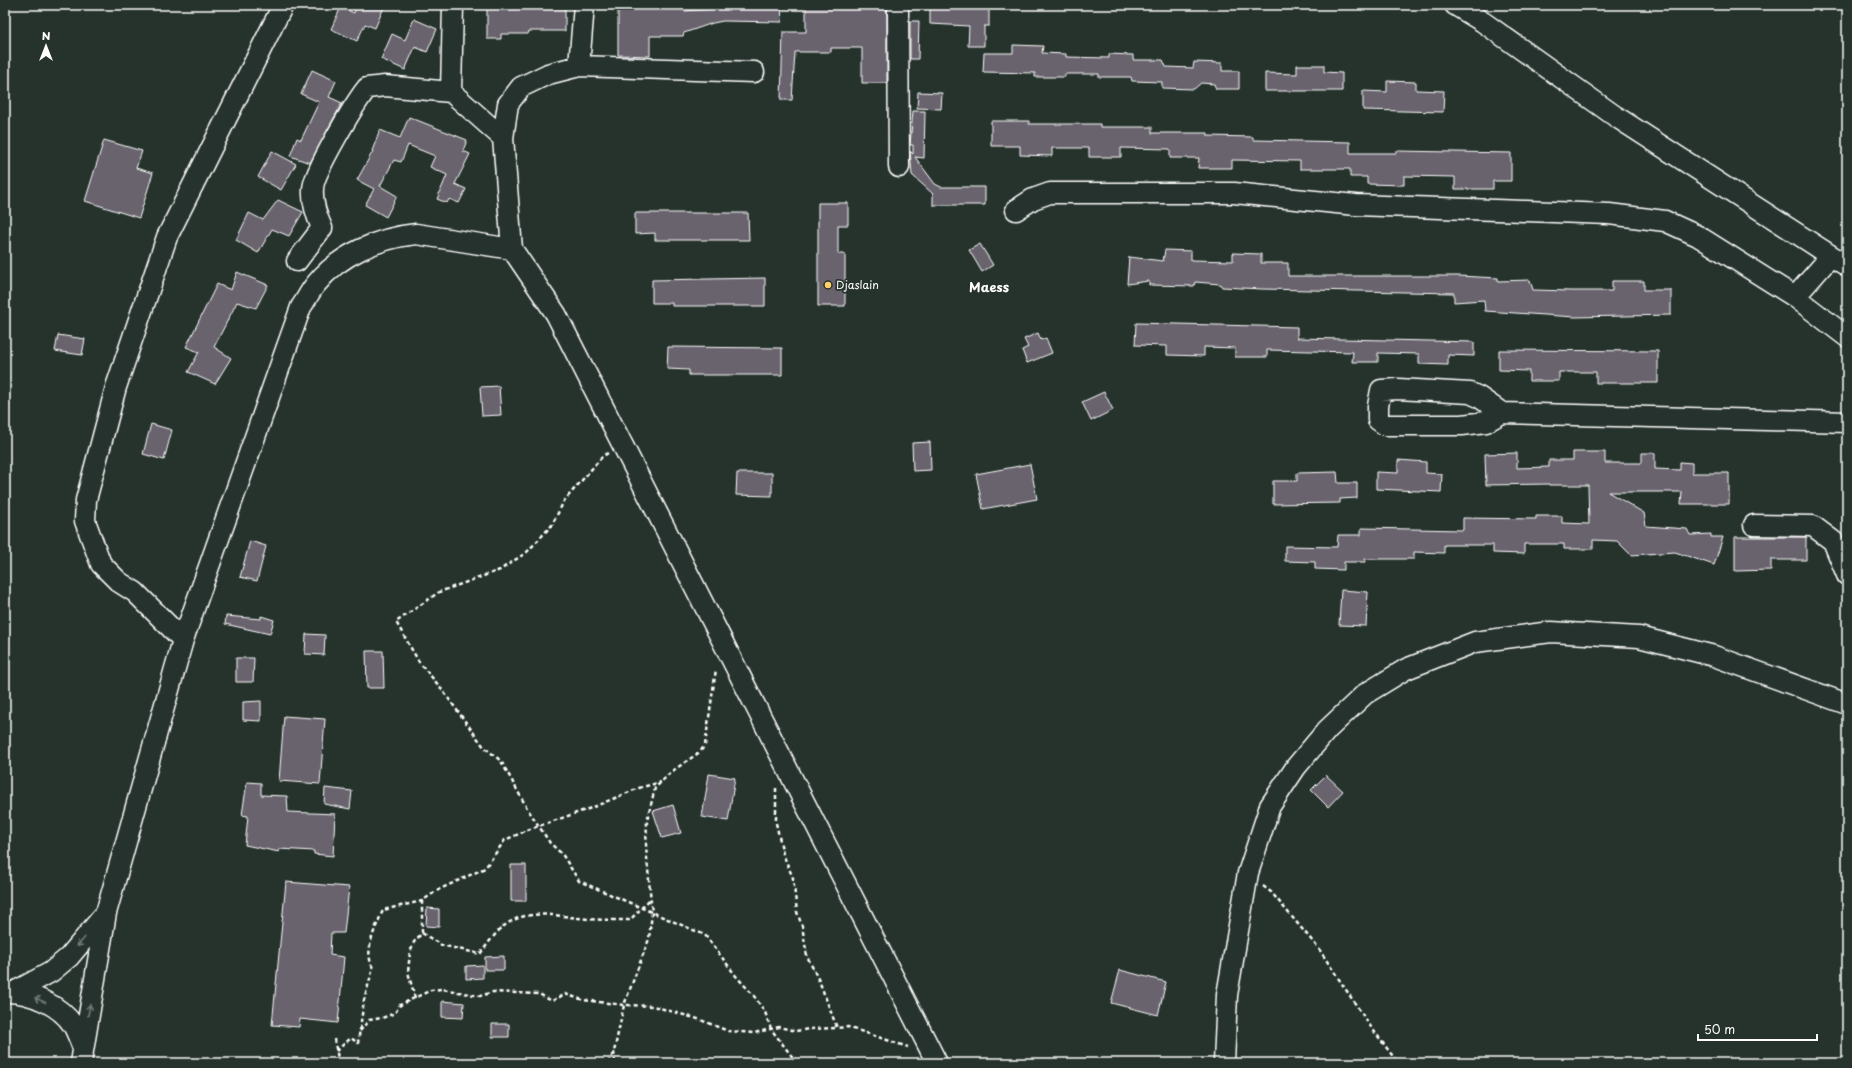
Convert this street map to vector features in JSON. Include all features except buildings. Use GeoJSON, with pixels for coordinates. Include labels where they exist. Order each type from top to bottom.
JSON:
{"type":"FeatureCollection","features":[{"type":"Feature","properties":{"kind":"street"},"geometry":{"type":"LineString","coordinates":[[183,640],[135,592],[119,582],[101,564],[85,521],[86,500],[116,387],[167,237],[283,5]]}},
{"type":"Feature","properties":{"kind":"street"},"geometry":{"type":"LineString","coordinates":[[451,92],[453,5]]}},
{"type":"Feature","properties":{"kind":"street"},"geometry":{"type":"LineString","coordinates":[[579,66],[584,5]]}},
{"type":"Feature","properties":{"kind":"street"},"geometry":{"type":"LineString","coordinates":[[898,5],[899,167]]}},
{"type":"Feature","properties":{"kind":"street"},"geometry":{"type":"LineString","coordinates":[[1455,5],[1489,27],[1615,116],[1839,261],[1795,297]]}},
{"type":"Feature","properties":{"kind":"street"},"geometry":{"type":"LineString","coordinates":[[754,72],[579,66],[548,74],[521,87],[508,104],[503,138],[512,249],[556,314],[938,1063]]}},
{"type":"Feature","properties":{"kind":"street"},"geometry":{"type":"LineString","coordinates":[[297,260],[322,228],[317,216],[313,188],[324,161],[358,99],[367,88],[385,86],[451,92],[503,138]]}},
{"type":"Feature","properties":{"kind":"street"},"geometry":{"type":"LineString","coordinates":[[1016,210],[1033,199],[1050,193],[1234,193],[1356,205],[1609,214],[1665,221],[1698,236],[1795,297],[1847,337]]}},
{"type":"Feature","properties":{"kind":"street"},"geometry":{"type":"LineString","coordinates":[[82,1056],[106,913],[183,640],[291,330],[301,307],[316,284],[345,258],[374,244],[401,235],[416,234],[512,249]]}},
{"type":"Feature","properties":{"kind":"street"},"geometry":{"type":"LineString","coordinates":[[1502,413],[1479,397],[1470,393],[1398,389],[1381,390],[1378,406],[1378,420],[1385,425],[1462,425],[1486,422],[1502,413],[1847,422]]}},
{"type":"Feature","properties":{"kind":"street"},"geometry":{"type":"LineString","coordinates":[[1754,525],[1813,526],[1833,541],[1847,575]]}},
{"type":"Feature","properties":{"kind":"street"},"geometry":{"type":"LineString","coordinates":[[1224,1063],[1227,995],[1248,873],[1270,806],[1296,767],[1327,730],[1365,694],[1406,669],[1475,642],[1482,641],[1551,632],[1638,637],[1714,656],[1847,704]]}},
{"type":"Feature","properties":{"kind":"street"},"geometry":{"type":"LineString","coordinates":[[9,992],[51,972],[69,957],[106,913]]}},
{"type":"Feature","properties":{"kind":"street"},"geometry":{"type":"LineString","coordinates":[[9,992],[38,999],[58,1009],[73,1025],[82,1056]]}},
{"type":"Feature","properties":{"kind":"path"},"geometry":{"type":"LineString","coordinates":[[622,443],[602,457],[564,501],[552,525],[527,552],[500,570],[439,592],[396,622],[419,662],[440,687],[484,747],[501,761],[527,808],[550,843],[562,854],[579,881],[705,935],[731,970],[754,996],[765,1012],[771,1029],[797,1063]]}},
{"type":"Feature","properties":{"kind":"path"},"geometry":{"type":"LineString","coordinates":[[614,1063],[614,1052],[624,1005],[649,939],[652,913],[646,847],[647,820],[655,788],[671,772],[700,752],[705,745],[716,668]]}},
{"type":"Feature","properties":{"kind":"path"},"geometry":{"type":"LineString","coordinates":[[782,757],[776,782],[776,823],[783,854],[793,878],[797,912],[802,926],[807,956],[820,983],[837,1028]]}},
{"type":"Feature","properties":{"kind":"path"},"geometry":{"type":"LineString","coordinates":[[336,1051],[351,1038],[358,1043],[364,1000],[372,968],[368,952],[383,910],[422,901],[438,890],[485,868],[505,840],[539,826],[591,808],[639,788],[661,782]]}},
{"type":"Feature","properties":{"kind":"path"},"geometry":{"type":"LineString","coordinates":[[1271,892],[1319,949],[1368,1023],[1398,1063]]}},
{"type":"Feature","properties":{"kind":"path"},"geometry":{"type":"LineString","coordinates":[[422,933],[441,945],[480,954],[504,926],[518,918],[536,915],[551,915],[609,920],[630,920],[651,898]]}},
{"type":"Feature","properties":{"kind":"path"},"geometry":{"type":"LineString","coordinates":[[415,998],[408,972],[410,952],[414,942],[422,933],[422,901]]}},
{"type":"Feature","properties":{"kind":"path"},"geometry":{"type":"LineString","coordinates":[[360,1031],[369,1020],[382,1018],[394,1013],[400,1005],[431,990],[442,989],[480,996],[493,992],[539,994],[552,1001],[565,994],[583,1000],[624,1005],[653,1006],[698,1019],[728,1031],[754,1033],[779,1027],[796,1031],[848,1027],[909,1047]]}},
{"type":"Feature","properties":{"kind":"path"},"geometry":{"type":"LineString","coordinates":[[334,1039],[339,1063]]}},
{"type":"Feature","properties":{"kind":"path"},"geometry":{"type":"LineString","coordinates":[[608,1063],[614,1052]]}},
{"type":"Feature","properties":{"kind":"path"},"geometry":{"type":"LineString","coordinates":[[334,1063],[338,1059]]}},
{"type":"Feature","properties":{"kind":"place","name":"Djaslain"},"geometry":{"type":"Point","coordinates":[828,285]}},
{"type":"Feature","properties":{"kind":"district","name":"Maess"},"geometry":{"type":"Point","coordinates":[989,287]}}]}
